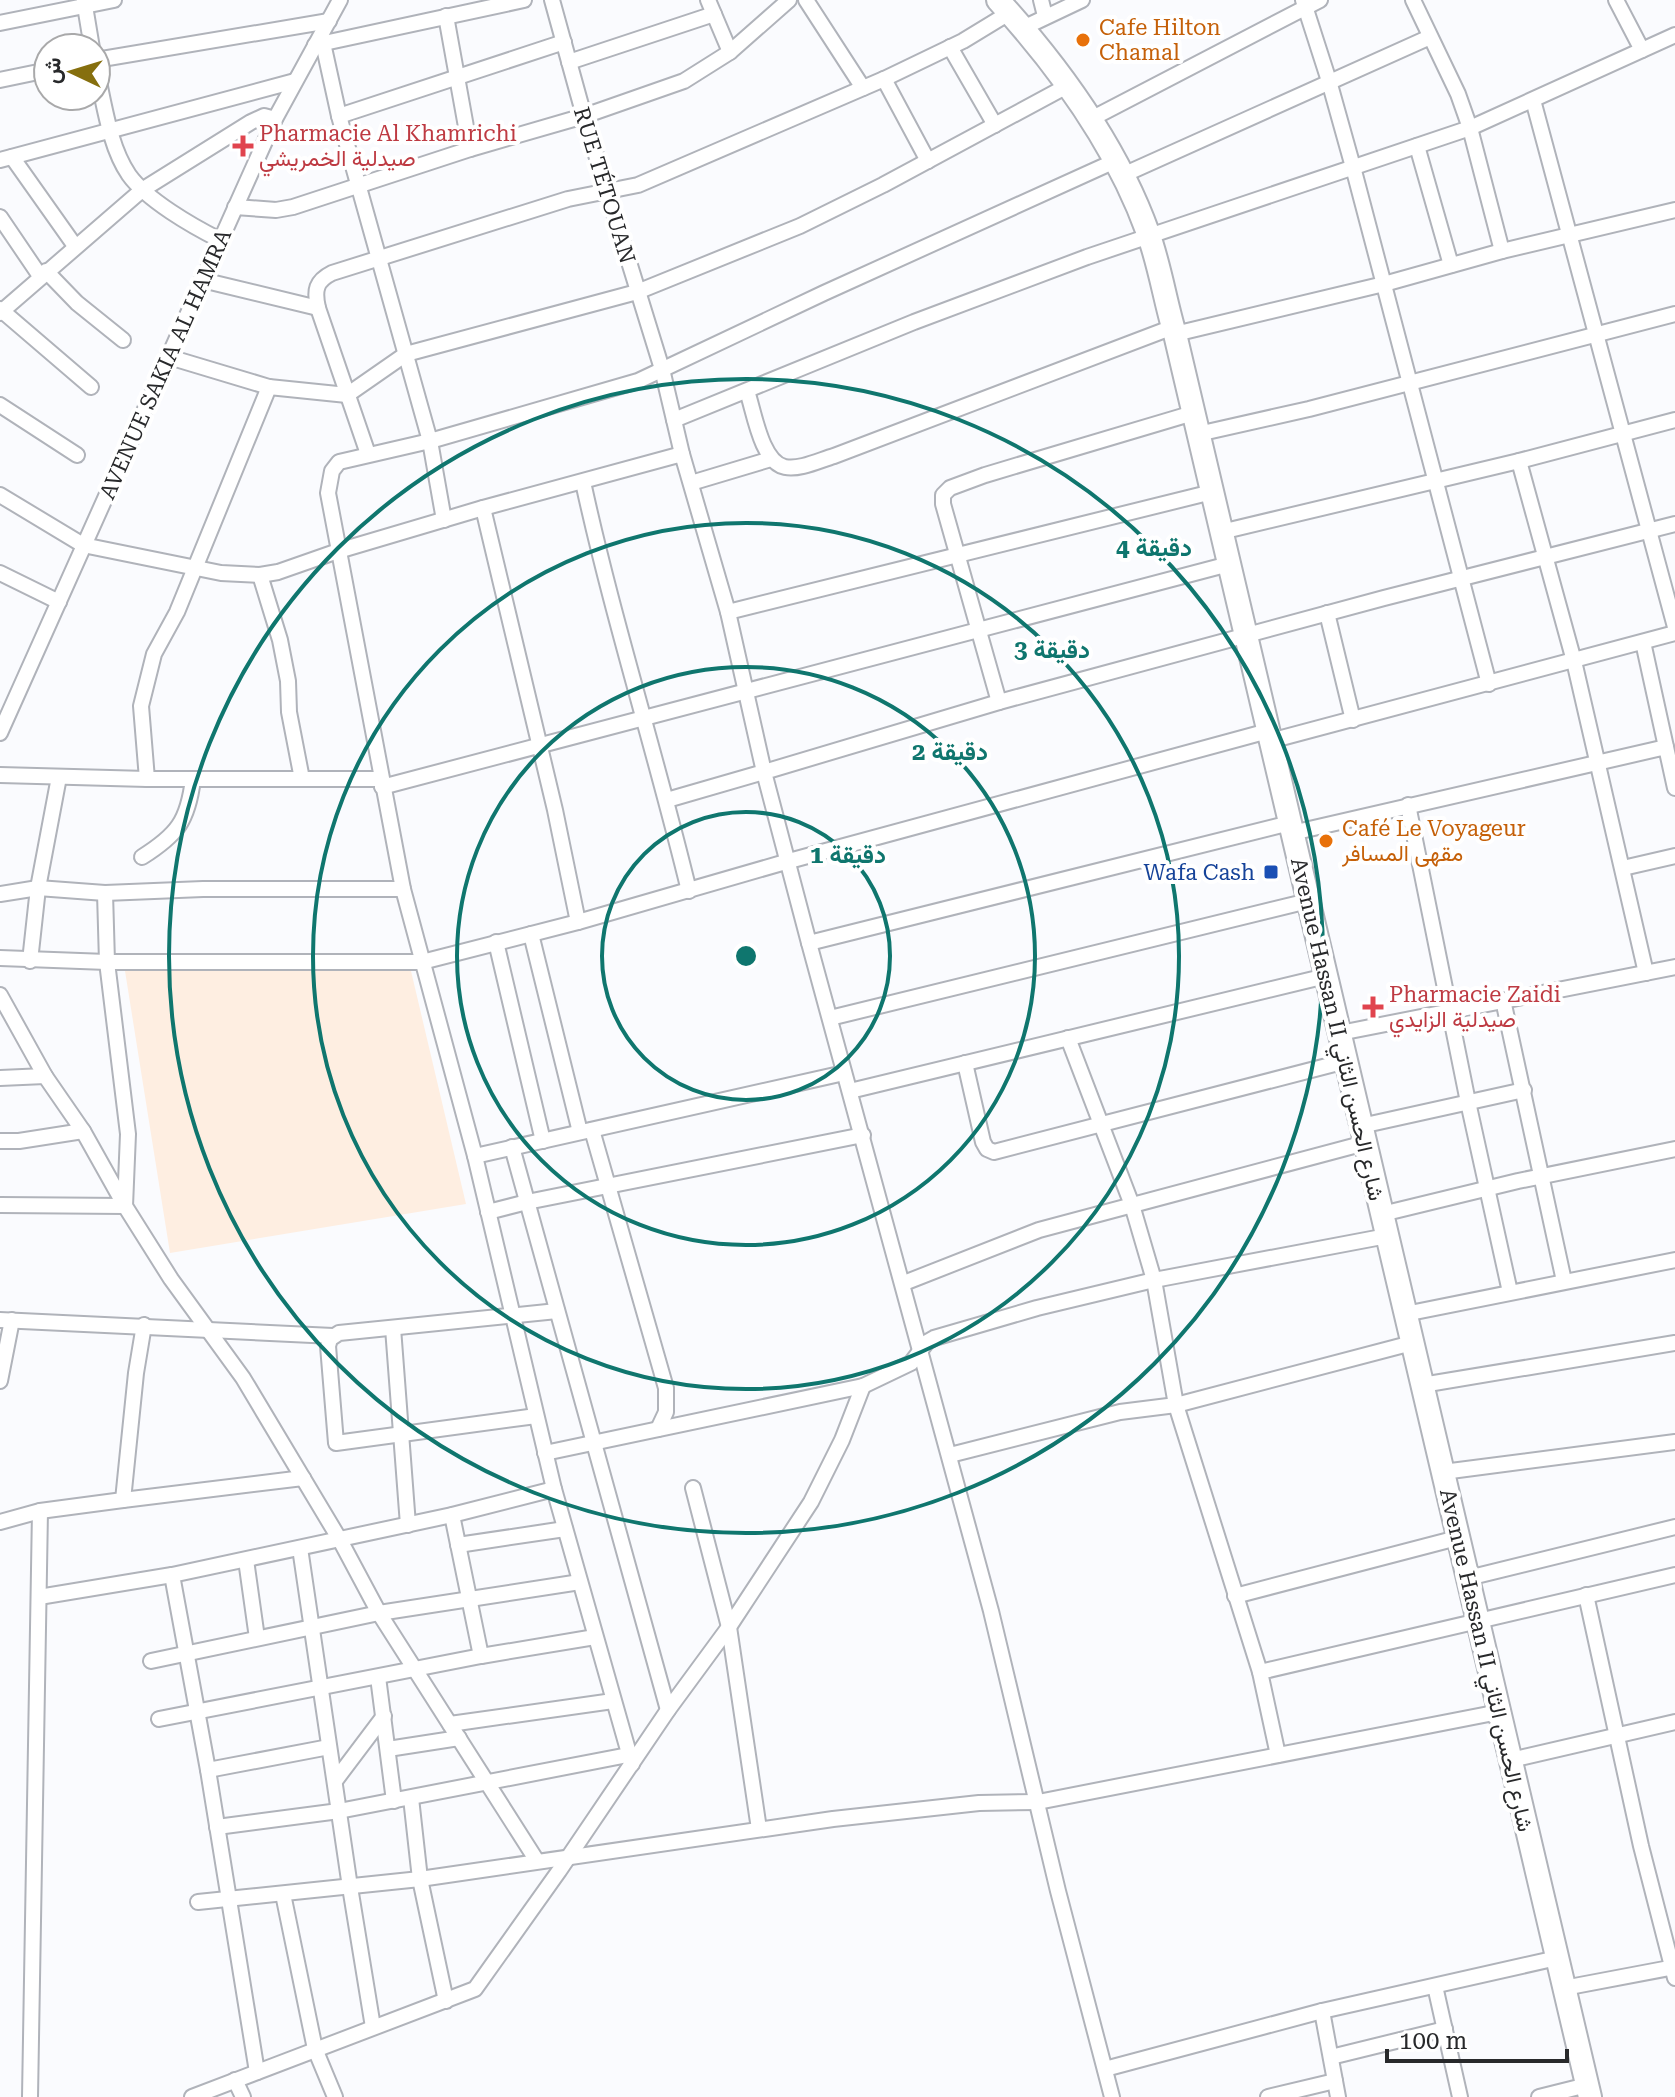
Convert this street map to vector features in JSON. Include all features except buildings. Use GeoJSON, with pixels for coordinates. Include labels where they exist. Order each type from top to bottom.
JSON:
{"type":"FeatureCollection","features":[{"type":"Feature","properties":{"kind":"main road","name":"Avenue Hassan II شارع الحسن الثاني"},"geometry":{"type":"LineString","coordinates":[[1010,13],[1067,86],[1089,120],[1119,168],[1150,237],[1589,2091]]}},
{"type":"Feature","properties":{"kind":"street"},"geometry":{"type":"LineString","coordinates":[[0,23],[85,2],[114,0]]}},
{"type":"Feature","properties":{"kind":"street","name":"AVENUE SAKIA AL HAMRA"},"geometry":{"type":"LineString","coordinates":[[0,733],[275,119],[319,44],[340,0]]}},
{"type":"Feature","properties":{"kind":"street"},"geometry":{"type":"LineString","coordinates":[[444,520],[430,441],[319,44],[524,0]]}},
{"type":"Feature","properties":{"kind":"street","name":"RUE TÉTOUAN"},"geometry":{"type":"LineString","coordinates":[[552,0],[584,116],[662,369],[682,454],[728,612],[764,772],[950,1455],[1112,2097]]}},
{"type":"Feature","properties":{"kind":"street"},"geometry":{"type":"LineString","coordinates":[[235,207],[276,210],[584,116],[684,81],[730,52],[789,0]]}},
{"type":"Feature","properties":{"kind":"street"},"geometry":{"type":"LineString","coordinates":[[806,0],[863,88]]}},
{"type":"Feature","properties":{"kind":"street"},"geometry":{"type":"LineString","coordinates":[[1041,0],[1045,16]]}},
{"type":"Feature","properties":{"kind":"street"},"geometry":{"type":"LineString","coordinates":[[368,454],[318,308],[315,294],[322,278],[568,199],[638,185],[884,79],[1010,13],[1045,16],[1082,0]]}},
{"type":"Feature","properties":{"kind":"street"},"geometry":{"type":"LineString","coordinates":[[1089,120],[1304,4],[1320,0]]}},
{"type":"Feature","properties":{"kind":"street"},"geometry":{"type":"LineString","coordinates":[[1413,0],[1458,94],[1502,251]]}},
{"type":"Feature","properties":{"kind":"street"},"geometry":{"type":"LineString","coordinates":[[1616,0],[1642,50]]}},
{"type":"Feature","properties":{"kind":"street"},"geometry":{"type":"LineString","coordinates":[[85,2],[90,32]]}},
{"type":"Feature","properties":{"kind":"street"},"geometry":{"type":"LineString","coordinates":[[1304,4],[1353,167],[1489,684]]}},
{"type":"Feature","properties":{"kind":"street"},"geometry":{"type":"LineString","coordinates":[[569,62],[711,7],[730,52]]}},
{"type":"Feature","properties":{"kind":"street"},"geometry":{"type":"LineString","coordinates":[[446,16],[470,149]]}},
{"type":"Feature","properties":{"kind":"street"},"geometry":{"type":"LineString","coordinates":[[112,57],[329,21]]}},
{"type":"Feature","properties":{"kind":"street"},"geometry":{"type":"LineString","coordinates":[[674,420],[1087,257],[1470,128],[1675,35]]}},
{"type":"Feature","properties":{"kind":"street"},"geometry":{"type":"LineString","coordinates":[[630,1759],[554,1489],[475,1156],[403,889],[338,551],[328,482],[332,471],[339,462],[430,441],[638,381],[824,293],[1430,37]]}},
{"type":"Feature","properties":{"kind":"street"},"geometry":{"type":"LineString","coordinates":[[339,116],[564,42]]}},
{"type":"Feature","properties":{"kind":"street"},"geometry":{"type":"LineString","coordinates":[[950,47],[995,125]]}},
{"type":"Feature","properties":{"kind":"street"},"geometry":{"type":"LineString","coordinates":[[0,80],[32,73]]}},
{"type":"Feature","properties":{"kind":"street"},"geometry":{"type":"LineString","coordinates":[[884,79],[928,161]]}},
{"type":"Feature","properties":{"kind":"street"},"geometry":{"type":"LineString","coordinates":[[75,246],[6,159],[295,81]]}},
{"type":"Feature","properties":{"kind":"street"},"geometry":{"type":"LineString","coordinates":[[169,357],[269,387],[347,395],[406,354],[637,292],[800,226],[1067,86]]}},
{"type":"Feature","properties":{"kind":"street"},"geometry":{"type":"LineString","coordinates":[[0,958],[107,962],[422,962],[578,922],[789,861],[1269,736],[1353,720],[1489,684],[1643,642],[1675,630],[1533,100]]}},
{"type":"Feature","properties":{"kind":"street"},"geometry":{"type":"LineString","coordinates":[[106,112],[122,162],[142,190],[220,240]]}},
{"type":"Feature","properties":{"kind":"street"},"geometry":{"type":"LineString","coordinates":[[91,387],[1,311],[142,190],[251,122],[264,116],[275,119]]}},
{"type":"Feature","properties":{"kind":"street"},"geometry":{"type":"LineString","coordinates":[[1417,146],[1451,265]]}},
{"type":"Feature","properties":{"kind":"street"},"geometry":{"type":"LineString","coordinates":[[747,391],[764,447],[771,459],[783,467],[796,467],[834,456],[1174,331],[1384,284],[1502,251],[1675,210]]}},
{"type":"Feature","properties":{"kind":"street"},"geometry":{"type":"LineString","coordinates":[[0,217],[43,274],[123,340]]}},
{"type":"Feature","properties":{"kind":"street"},"geometry":{"type":"LineString","coordinates":[[202,280],[318,308]]}},
{"type":"Feature","properties":{"kind":"street"},"geometry":{"type":"LineString","coordinates":[[999,702],[943,504],[943,495],[950,488],[1196,424],[1411,383],[1675,314]]}},
{"type":"Feature","properties":{"kind":"street"},"geometry":{"type":"LineString","coordinates":[[147,779],[141,706],[154,654],[177,612],[269,387]]}},
{"type":"Feature","properties":{"kind":"street"},"geometry":{"type":"LineString","coordinates":[[0,405],[77,455]]}},
{"type":"Feature","properties":{"kind":"street"},"geometry":{"type":"LineString","coordinates":[[1221,532],[1519,461],[1675,420]]}},
{"type":"Feature","properties":{"kind":"street"},"geometry":{"type":"LineString","coordinates":[[0,495],[83,545],[195,568],[260,575],[483,508],[682,454]]}},
{"type":"Feature","properties":{"kind":"street"},"geometry":{"type":"LineString","coordinates":[[691,483],[771,459]]}},
{"type":"Feature","properties":{"kind":"street"},"geometry":{"type":"LineString","coordinates":[[1519,461],[1574,661],[1646,973]]}},
{"type":"Feature","properties":{"kind":"street"},"geometry":{"type":"LineString","coordinates":[[583,482],[605,583],[667,800],[689,891]]}},
{"type":"Feature","properties":{"kind":"street"},"geometry":{"type":"LineString","coordinates":[[728,612],[1212,492]]}},
{"type":"Feature","properties":{"kind":"street"},"geometry":{"type":"LineString","coordinates":[[483,508],[540,745],[578,922]]}},
{"type":"Feature","properties":{"kind":"street"},"geometry":{"type":"LineString","coordinates":[[667,800],[999,702],[1461,577],[1545,559],[1675,524]]}},
{"type":"Feature","properties":{"kind":"street"},"geometry":{"type":"LineString","coordinates":[[0,775],[382,783],[540,745],[1229,564]]}},
{"type":"Feature","properties":{"kind":"street"},"geometry":{"type":"LineString","coordinates":[[0,573],[59,602]]}},
{"type":"Feature","properties":{"kind":"street"},"geometry":{"type":"LineString","coordinates":[[260,575],[280,640],[302,779]]}},
{"type":"Feature","properties":{"kind":"street"},"geometry":{"type":"LineString","coordinates":[[1327,613],[1353,720]]}},
{"type":"Feature","properties":{"kind":"street"},"geometry":{"type":"LineString","coordinates":[[1643,642],[1668,722],[1666,747],[1675,788]]}},
{"type":"Feature","properties":{"kind":"street"},"geometry":{"type":"LineString","coordinates":[[809,943],[1291,828],[1599,764],[1666,747]]}},
{"type":"Feature","properties":{"kind":"street"},"geometry":{"type":"LineString","coordinates":[[30,961],[38,888],[59,777]]}},
{"type":"Feature","properties":{"kind":"street"},"geometry":{"type":"LineString","coordinates":[[142,857],[168,841],[181,826],[191,798],[193,779]]}},
{"type":"Feature","properties":{"kind":"street"},"geometry":{"type":"LineString","coordinates":[[1408,805],[1510,1292]]}},
{"type":"Feature","properties":{"kind":"street"},"geometry":{"type":"LineString","coordinates":[[1623,868],[1675,856]]}},
{"type":"Feature","properties":{"kind":"street"},"geometry":{"type":"LineString","coordinates":[[0,894],[38,888],[105,893],[203,889],[403,889]]}},
{"type":"Feature","properties":{"kind":"street"},"geometry":{"type":"LineString","coordinates":[[105,893],[107,962],[128,1134],[125,1206]]}},
{"type":"Feature","properties":{"kind":"street"},"geometry":{"type":"LineString","coordinates":[[830,1018],[1308,901]]}},
{"type":"Feature","properties":{"kind":"street"},"geometry":{"type":"LineString","coordinates":[[531,934],[586,1131],[606,1187],[666,1388],[667,1404],[658,1429]]}},
{"type":"Feature","properties":{"kind":"street"},"geometry":{"type":"LineString","coordinates":[[496,942],[543,1141]]}},
{"type":"Feature","properties":{"kind":"street"},"geometry":{"type":"LineString","coordinates":[[1340,1033],[1675,967]]}},
{"type":"Feature","properties":{"kind":"street"},"geometry":{"type":"LineString","coordinates":[[850,1091],[1326,976]]}},
{"type":"Feature","properties":{"kind":"street"},"geometry":{"type":"LineString","coordinates":[[0,995],[5,1012],[83,1131],[125,1206],[171,1279],[212,1331],[340,1540],[379,1613],[537,1861]]}},
{"type":"Feature","properties":{"kind":"street"},"geometry":{"type":"LineString","coordinates":[[1503,1000],[1564,1281]]}},
{"type":"Feature","properties":{"kind":"street"},"geometry":{"type":"LineString","coordinates":[[1068,1038],[1132,1205],[1154,1280],[1176,1405],[1260,1672],[1278,1755]]}},
{"type":"Feature","properties":{"kind":"street"},"geometry":{"type":"LineString","coordinates":[[965,1063],[983,1142],[987,1149],[994,1152],[1346,1061]]}},
{"type":"Feature","properties":{"kind":"street"},"geometry":{"type":"LineString","coordinates":[[475,1156],[844,1073]]}},
{"type":"Feature","properties":{"kind":"street"},"geometry":{"type":"LineString","coordinates":[[0,1078],[45,1076]]}},
{"type":"Feature","properties":{"kind":"street"},"geometry":{"type":"LineString","coordinates":[[904,1283],[1039,1230],[1132,1205],[1468,1102],[1524,1090]]}},
{"type":"Feature","properties":{"kind":"street"},"geometry":{"type":"LineString","coordinates":[[0,1141],[83,1131]]}},
{"type":"Feature","properties":{"kind":"street"},"geometry":{"type":"LineString","coordinates":[[488,1212],[863,1135]]}},
{"type":"Feature","properties":{"kind":"street"},"geometry":{"type":"LineString","coordinates":[[512,1147],[668,1710]]}},
{"type":"Feature","properties":{"kind":"street"},"geometry":{"type":"LineString","coordinates":[[1382,1214],[1542,1176],[1675,1149]]}},
{"type":"Feature","properties":{"kind":"street"},"geometry":{"type":"LineString","coordinates":[[0,1205],[125,1206]]}},
{"type":"Feature","properties":{"kind":"street"},"geometry":{"type":"LineString","coordinates":[[545,1453],[863,1386],[911,1363],[934,1338],[1037,1308],[1154,1280],[1387,1236]]}},
{"type":"Feature","properties":{"kind":"street"},"geometry":{"type":"LineString","coordinates":[[1405,1314],[1675,1260]]}},
{"type":"Feature","properties":{"kind":"street"},"geometry":{"type":"LineString","coordinates":[[0,1381],[6,1320],[333,1336],[557,1311]]}},
{"type":"Feature","properties":{"kind":"street"},"geometry":{"type":"LineString","coordinates":[[123,1500],[144,1325]]}},
{"type":"Feature","properties":{"kind":"street"},"geometry":{"type":"LineString","coordinates":[[393,1328],[408,1525]]}},
{"type":"Feature","properties":{"kind":"street"},"geometry":{"type":"LineString","coordinates":[[333,1336],[328,1346],[336,1443],[536,1416]]}},
{"type":"Feature","properties":{"kind":"street"},"geometry":{"type":"LineString","coordinates":[[950,1455],[1120,1412],[1176,1405],[1412,1343]]}},
{"type":"Feature","properties":{"kind":"street"},"geometry":{"type":"LineString","coordinates":[[1422,1385],[1675,1343]]}},
{"type":"Feature","properties":{"kind":"street"},"geometry":{"type":"LineString","coordinates":[[192,2097],[475,1989],[568,1856],[630,1759],[729,1627],[811,1502],[842,1440],[863,1386]]}},
{"type":"Feature","properties":{"kind":"street"},"geometry":{"type":"LineString","coordinates":[[1443,1472],[1675,1442]]}},
{"type":"Feature","properties":{"kind":"street"},"geometry":{"type":"LineString","coordinates":[[0,1522],[40,1511],[303,1478]]}},
{"type":"Feature","properties":{"kind":"street"},"geometry":{"type":"LineString","coordinates":[[693,1488],[729,1627],[759,1829]]}},
{"type":"Feature","properties":{"kind":"street"},"geometry":{"type":"LineString","coordinates":[[39,1597],[246,1560],[452,1515],[554,1489]]}},
{"type":"Feature","properties":{"kind":"street"},"geometry":{"type":"LineString","coordinates":[[30,2097],[40,1511]]}},
{"type":"Feature","properties":{"kind":"street"},"geometry":{"type":"LineString","coordinates":[[452,1515],[481,1656]]}},
{"type":"Feature","properties":{"kind":"street"},"geometry":{"type":"LineString","coordinates":[[1468,1578],[1675,1527]]}},
{"type":"Feature","properties":{"kind":"street"},"geometry":{"type":"LineString","coordinates":[[458,1545],[565,1529]]}},
{"type":"Feature","properties":{"kind":"street"},"geometry":{"type":"LineString","coordinates":[[1235,1596],[1457,1538]]}},
{"type":"Feature","properties":{"kind":"street"},"geometry":{"type":"LineString","coordinates":[[300,1548],[373,2027]]}},
{"type":"Feature","properties":{"kind":"street"},"geometry":{"type":"LineString","coordinates":[[246,1560],[257,1638]]}},
{"type":"Feature","properties":{"kind":"street"},"geometry":{"type":"LineString","coordinates":[[172,1575],[230,1898],[257,2072]]}},
{"type":"Feature","properties":{"kind":"street"},"geometry":{"type":"LineString","coordinates":[[1260,1672],[1675,1575]]}},
{"type":"Feature","properties":{"kind":"street"},"geometry":{"type":"LineString","coordinates":[[151,1661],[379,1613],[580,1582]]}},
{"type":"Feature","properties":{"kind":"street"},"geometry":{"type":"LineString","coordinates":[[1564,1988],[1674,1971],[1616,1736],[1586,1595]]}},
{"type":"Feature","properties":{"kind":"street"},"geometry":{"type":"LineString","coordinates":[[159,1719],[595,1637]]}},
{"type":"Feature","properties":{"kind":"street"},"geometry":{"type":"LineString","coordinates":[[378,1677],[394,1801]]}},
{"type":"Feature","properties":{"kind":"street"},"geometry":{"type":"LineString","coordinates":[[450,1724],[613,1701]]}},
{"type":"Feature","properties":{"kind":"street"},"geometry":{"type":"LineString","coordinates":[[198,1902],[420,1879],[759,1829],[979,1803],[1038,1802],[1499,1712]]}},
{"type":"Feature","properties":{"kind":"street"},"geometry":{"type":"LineString","coordinates":[[335,1781],[384,1716]]}},
{"type":"Feature","properties":{"kind":"street"},"geometry":{"type":"LineString","coordinates":[[1511,1760],[1675,1722]]}},
{"type":"Feature","properties":{"kind":"street"},"geometry":{"type":"LineString","coordinates":[[388,1749],[459,1738]]}},
{"type":"Feature","properties":{"kind":"street"},"geometry":{"type":"LineString","coordinates":[[208,1770],[329,1747]]}},
{"type":"Feature","properties":{"kind":"street"},"geometry":{"type":"LineString","coordinates":[[217,1827],[339,1811],[630,1759]]}},
{"type":"Feature","properties":{"kind":"street"},"geometry":{"type":"LineString","coordinates":[[411,1798],[420,1879],[446,2001]]}},
{"type":"Feature","properties":{"kind":"street"},"geometry":{"type":"LineString","coordinates":[[283,1894],[315,2049],[335,2097]]}},
{"type":"Feature","properties":{"kind":"street"},"geometry":{"type":"LineString","coordinates":[[1105,2069],[1322,2011],[1557,1958]]}},
{"type":"Feature","properties":{"kind":"street"},"geometry":{"type":"LineString","coordinates":[[1435,1986],[1460,2097]]}},
{"type":"Feature","properties":{"kind":"street"},"geometry":{"type":"LineString","coordinates":[[1322,2011],[1338,2097]]}},
{"type":"Feature","properties":{"kind":"street"},"geometry":{"type":"LineString","coordinates":[[1331,2057],[1445,2029]]}},
{"type":"Feature","properties":{"kind":"street"},"geometry":{"type":"LineString","coordinates":[[235,2080],[243,2097]]}},
{"type":"Feature","properties":{"kind":"street"},"geometry":{"type":"LineString","coordinates":[[1268,2097],[1335,2081]]}},
{"type":"Feature","properties":{"kind":"street"},"geometry":{"type":"LineString","coordinates":[[1539,2097],[1589,2091]]}},
{"type":"Feature","properties":{"kind":"shaded area"},"geometry":{"type":"Polygon","coordinates":[[[125,971],[411,971],[466,1204],[170,1253],[125,971]]]}},
{"type":"Feature","properties":{"kind":"place","name":"Cafe Hilton Chamal"},"geometry":{"type":"Point","coordinates":[1083,40]}},
{"type":"Feature","properties":{"kind":"place","name":"Pharmacie Al Khamrichi صيدلية الخمريشي"},"geometry":{"type":"Point","coordinates":[243,146]}},
{"type":"Feature","properties":{"kind":"place","name":"Café Le Voyageur مقهى المسافر"},"geometry":{"type":"Point","coordinates":[1326,841]}},
{"type":"Feature","properties":{"kind":"place","name":"Wafa Cash"},"geometry":{"type":"Point","coordinates":[1271,872]}},
{"type":"Feature","properties":{"kind":"place","name":"Pharmacie Zaidi صيدلية الزايدي"},"geometry":{"type":"Point","coordinates":[1373,1007]}}]}
